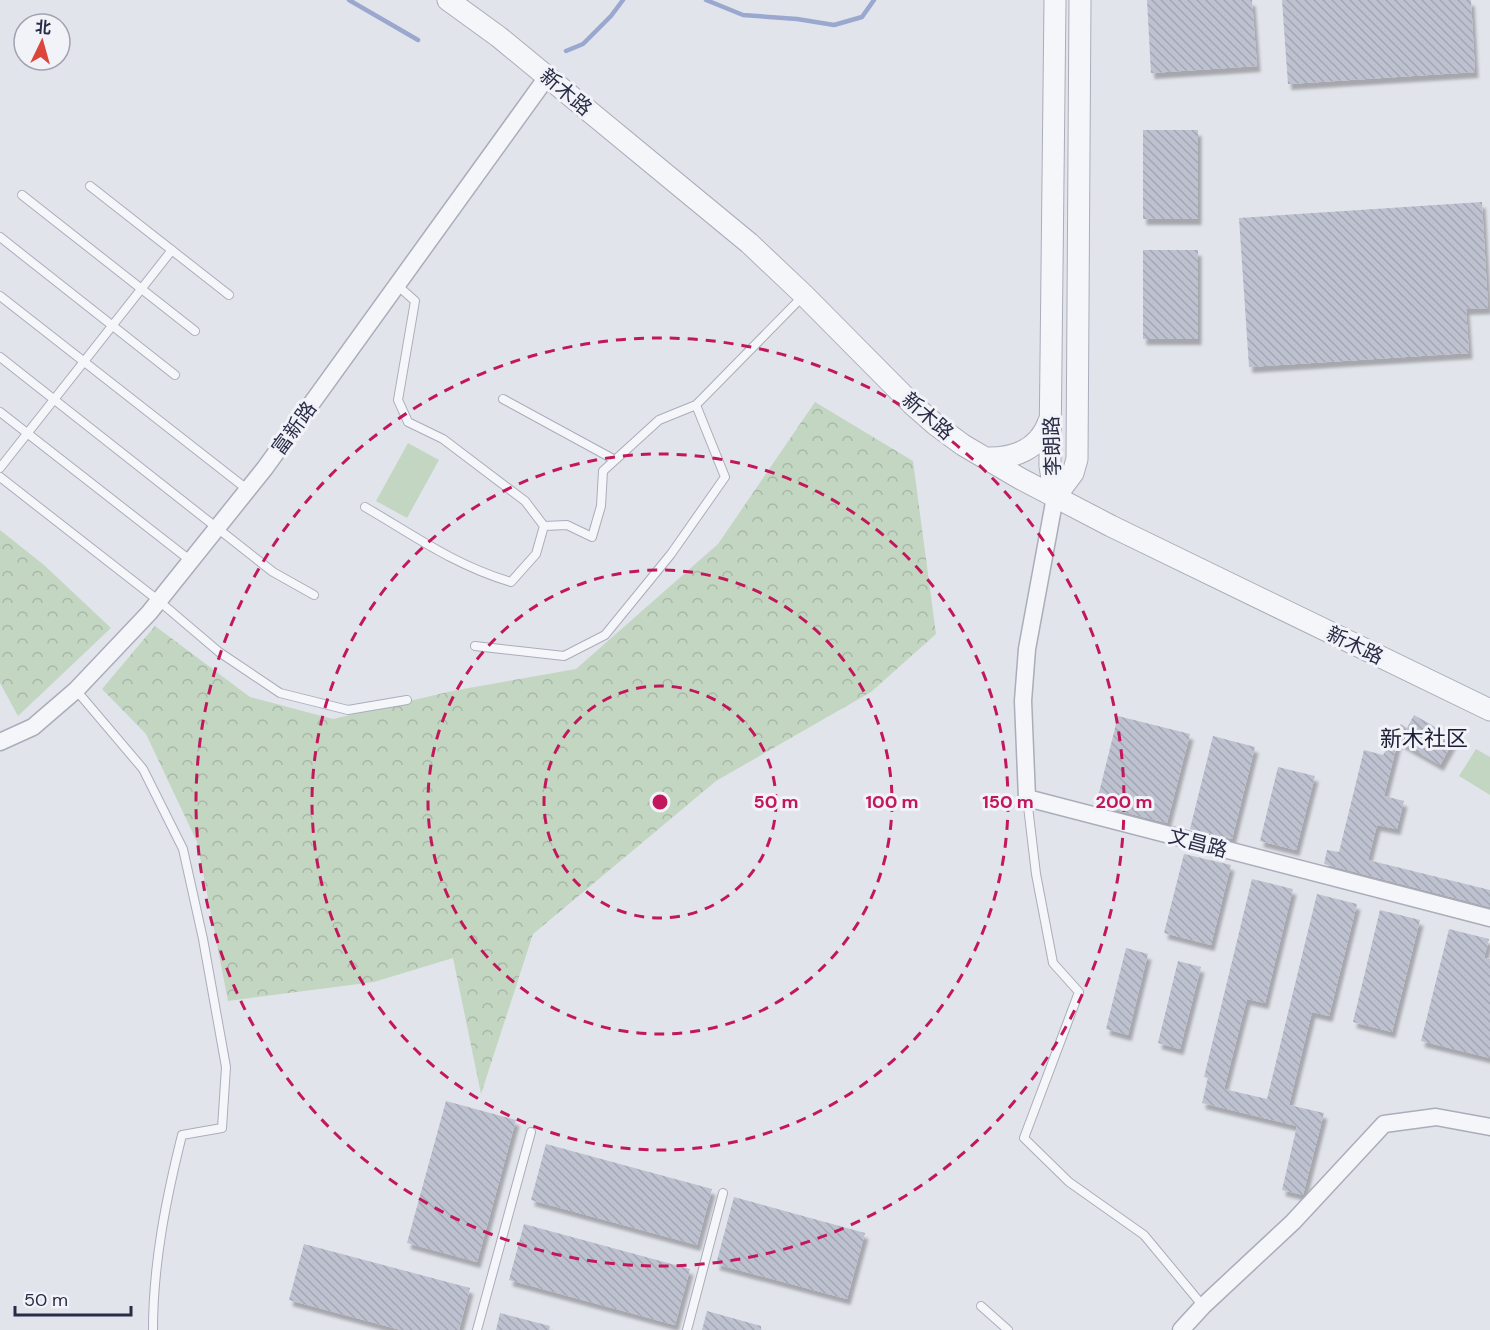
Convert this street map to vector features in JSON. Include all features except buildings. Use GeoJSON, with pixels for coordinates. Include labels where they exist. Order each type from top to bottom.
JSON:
{"type":"FeatureCollection","features":[{"type":"Feature","properties":{"kind":"street","name":"新木路"},"geometry":{"type":"LineString","coordinates":[[448,0],[547,76],[748,243],[928,418],[963,445],[1111,526],[1490,710]]}},
{"type":"Feature","properties":{"kind":"street","name":"李朗路"},"geometry":{"type":"LineString","coordinates":[[1055,0],[1050,466],[1055,497]]}},
{"type":"Feature","properties":{"kind":"street","name":"李朗路"},"geometry":{"type":"LineString","coordinates":[[1055,497],[1073,473],[1077,459],[1080,0]]}},
{"type":"Feature","properties":{"kind":"street","name":"富新路"},"geometry":{"type":"LineString","coordinates":[[0,742],[33,727],[76,690],[159,601],[248,490],[547,76]]}},
{"type":"Feature","properties":{"kind":"street"},"geometry":{"type":"LineString","coordinates":[[985,458],[1004,459],[1028,450],[1046,430],[1051,418]]}},
{"type":"Feature","properties":{"kind":"street"},"geometry":{"type":"LineString","coordinates":[[1027,798],[1023,701],[1027,649],[1055,497]]}},
{"type":"Feature","properties":{"kind":"street","name":"文昌路"},"geometry":{"type":"LineString","coordinates":[[1027,798],[1490,918]]}},
{"type":"Feature","properties":{"kind":"street"},"geometry":{"type":"LineString","coordinates":[[1181,1330],[1203,1306],[1293,1222],[1384,1124],[1436,1117],[1490,1126]]}},
{"type":"Feature","properties":{"kind":"lane"},"geometry":{"type":"LineString","coordinates":[[90,186],[229,295]]}},
{"type":"Feature","properties":{"kind":"lane"},"geometry":{"type":"LineString","coordinates":[[22,195],[195,331]]}},
{"type":"Feature","properties":{"kind":"lane"},"geometry":{"type":"LineString","coordinates":[[0,237],[175,375]]}},
{"type":"Feature","properties":{"kind":"lane"},"geometry":{"type":"LineString","coordinates":[[0,468],[172,250]]}},
{"type":"Feature","properties":{"kind":"lane"},"geometry":{"type":"LineString","coordinates":[[397,285],[415,301],[398,400],[408,422],[443,439],[525,501],[544,526]]}},
{"type":"Feature","properties":{"kind":"lane"},"geometry":{"type":"LineString","coordinates":[[544,526],[567,525],[592,537],[601,506],[603,471],[659,420],[696,405],[804,295]]}},
{"type":"Feature","properties":{"kind":"lane"},"geometry":{"type":"LineString","coordinates":[[0,296],[248,490]]}},
{"type":"Feature","properties":{"kind":"lane"},"geometry":{"type":"LineString","coordinates":[[0,357],[216,529],[273,572],[314,595]]}},
{"type":"Feature","properties":{"kind":"lane"},"geometry":{"type":"LineString","coordinates":[[503,399],[615,460]]}},
{"type":"Feature","properties":{"kind":"lane"},"geometry":{"type":"LineString","coordinates":[[475,646],[564,656],[605,635],[671,554],[725,477],[696,405]]}},
{"type":"Feature","properties":{"kind":"lane"},"geometry":{"type":"LineString","coordinates":[[0,412],[190,561]]}},
{"type":"Feature","properties":{"kind":"lane"},"geometry":{"type":"LineString","coordinates":[[0,477],[159,601],[219,652],[280,693],[348,710],[407,700]]}},
{"type":"Feature","properties":{"kind":"lane"},"geometry":{"type":"LineString","coordinates":[[365,507],[434,550],[482,573],[511,582],[536,554],[544,526]]}},
{"type":"Feature","properties":{"kind":"lane"},"geometry":{"type":"LineString","coordinates":[[76,690],[143,769],[183,849],[203,939],[226,1067],[222,1128],[182,1135],[168,1190],[153,1297],[153,1330]]}},
{"type":"Feature","properties":{"kind":"lane"},"geometry":{"type":"LineString","coordinates":[[1027,798],[1036,874],[1053,963],[1079,992],[1024,1138],[1069,1182],[1144,1235],[1203,1306]]}},
{"type":"Feature","properties":{"kind":"lane"},"geometry":{"type":"LineString","coordinates":[[477,1330],[531,1132]]}},
{"type":"Feature","properties":{"kind":"lane"},"geometry":{"type":"LineString","coordinates":[[687,1330],[723,1193]]}},
{"type":"Feature","properties":{"kind":"lane"},"geometry":{"type":"LineString","coordinates":[[981,1306],[1008,1330]]}},
{"type":"Feature","properties":{"kind":"green space"},"geometry":{"type":"Polygon","coordinates":[[[815,402],[913,461],[936,634],[871,692],[716,781],[533,934],[481,1094],[453,958],[374,982],[228,1001],[197,842],[146,734],[102,689],[155,626],[250,697],[333,719],[452,691],[576,669],[718,544],[815,402]]]}},
{"type":"Feature","properties":{"kind":"green space"},"geometry":{"type":"Polygon","coordinates":[[[408,443],[439,460],[407,518],[376,501],[408,443]]]}},
{"type":"Feature","properties":{"kind":"green space"},"geometry":{"type":"Polygon","coordinates":[[[0,530],[44,565],[111,628],[18,716],[0,683],[0,530]]]}},
{"type":"Feature","properties":{"kind":"green space"},"geometry":{"type":"Polygon","coordinates":[[[1476,749],[1490,757],[1490,795],[1459,776],[1476,749]]]}},
{"type":"Feature","properties":{"kind":"waterway"},"geometry":{"type":"LineString","coordinates":[[349,0],[418,40]]}},
{"type":"Feature","properties":{"kind":"waterway"},"geometry":{"type":"LineString","coordinates":[[566,51],[583,44],[611,16],[623,0]]}},
{"type":"Feature","properties":{"kind":"waterway"},"geometry":{"type":"LineString","coordinates":[[706,0],[743,15],[797,19],[834,25],[862,17],[874,0]]}},
{"type":"Feature","properties":{"kind":"district","name":"新木社区"},"geometry":{"type":"Point","coordinates":[1424,738]}}]}
